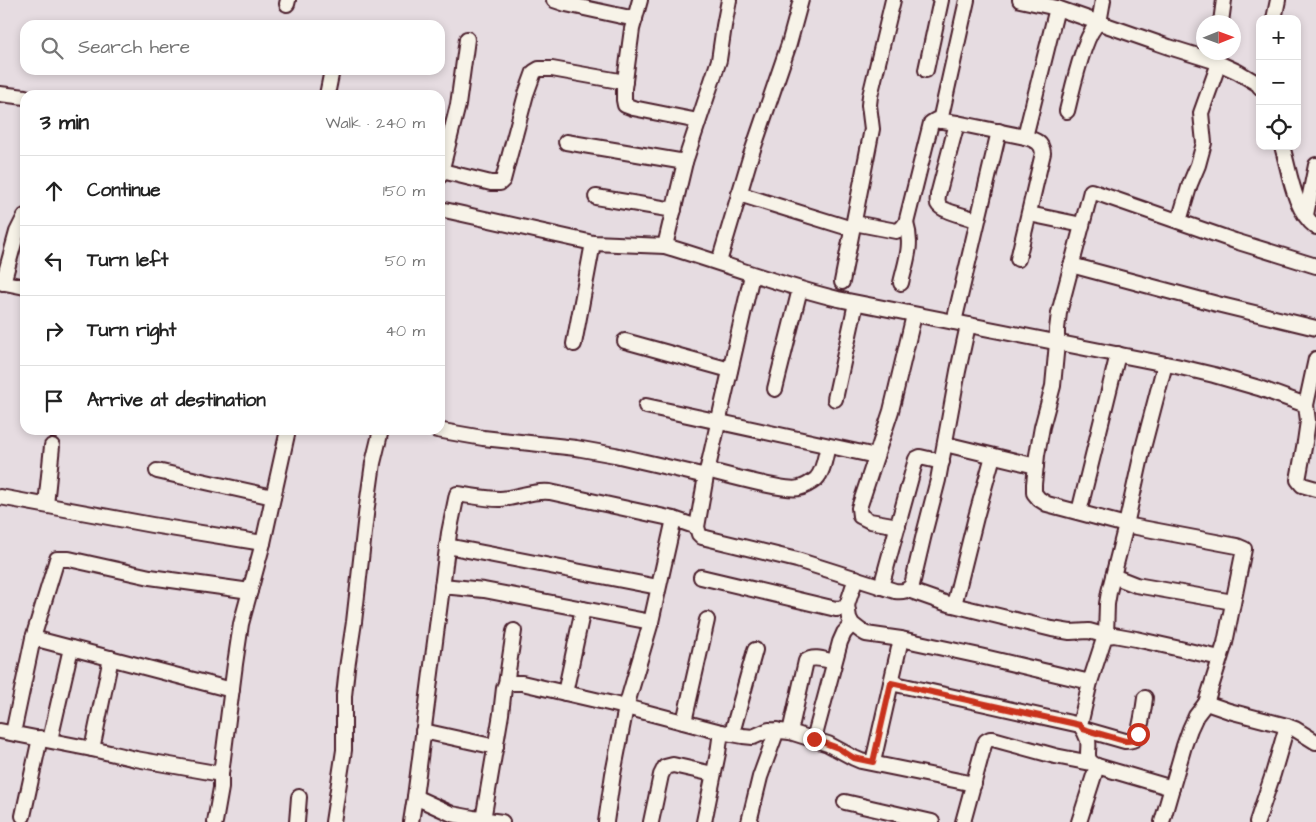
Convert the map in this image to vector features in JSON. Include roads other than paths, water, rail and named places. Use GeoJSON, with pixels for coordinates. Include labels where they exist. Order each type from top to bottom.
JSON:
{"type":"FeatureCollection","features":[{"type":"Feature","properties":{"kind":"street"},"geometry":{"type":"LineString","coordinates":[[554,0],[635,19]]}},
{"type":"Feature","properties":{"kind":"street"},"geometry":{"type":"LineString","coordinates":[[640,0],[632,29],[625,82],[625,105],[698,121]]}},
{"type":"Feature","properties":{"kind":"street"},"geometry":{"type":"LineString","coordinates":[[665,246],[685,162],[719,60],[729,0]]}},
{"type":"Feature","properties":{"kind":"street"},"geometry":{"type":"LineString","coordinates":[[719,262],[750,158],[789,44],[801,0]]}},
{"type":"Feature","properties":{"kind":"street"},"geometry":{"type":"LineString","coordinates":[[842,282],[872,129],[870,96],[893,0]]}},
{"type":"Feature","properties":{"kind":"street"},"geometry":{"type":"LineString","coordinates":[[926,70],[941,0]]}},
{"type":"Feature","properties":{"kind":"street"},"geometry":{"type":"LineString","coordinates":[[940,121],[968,0]]}},
{"type":"Feature","properties":{"kind":"street"},"geometry":{"type":"LineString","coordinates":[[1020,0],[1050,4],[1169,47],[1196,54]]}},
{"type":"Feature","properties":{"kind":"street"},"geometry":{"type":"LineString","coordinates":[[1067,111],[1086,44],[1094,26],[1098,22],[1103,0]]}},
{"type":"Feature","properties":{"kind":"street"},"geometry":{"type":"LineString","coordinates":[[1222,15],[1224,0]]}},
{"type":"Feature","properties":{"kind":"street"},"geometry":{"type":"LineString","coordinates":[[1275,15],[1278,0]]}},
{"type":"Feature","properties":{"kind":"street"},"geometry":{"type":"LineString","coordinates":[[1026,137],[1050,4]]}},
{"type":"Feature","properties":{"kind":"street"},"geometry":{"type":"LineString","coordinates":[[445,157],[458,105],[467,39]]}},
{"type":"Feature","properties":{"kind":"street"},"geometry":{"type":"LineString","coordinates":[[1179,221],[1204,143],[1202,113],[1216,60]]}},
{"type":"Feature","properties":{"kind":"street"},"geometry":{"type":"LineString","coordinates":[[1218,60],[1256,81]]}},
{"type":"Feature","properties":{"kind":"street"},"geometry":{"type":"LineString","coordinates":[[445,174],[490,183],[500,183],[504,180],[526,94],[534,72],[538,69],[552,69],[625,82]]}},
{"type":"Feature","properties":{"kind":"street"},"geometry":{"type":"LineString","coordinates":[[327,90],[331,75]]}},
{"type":"Feature","properties":{"kind":"street"},"geometry":{"type":"LineString","coordinates":[[0,94],[20,96]]}},
{"type":"Feature","properties":{"kind":"street"},"geometry":{"type":"LineString","coordinates":[[901,283],[910,244],[906,223],[928,132],[931,123],[936,120],[1026,137],[1040,143],[1043,148],[1018,260]]}},
{"type":"Feature","properties":{"kind":"street"},"geometry":{"type":"LineString","coordinates":[[957,123],[938,195],[938,202],[939,206],[945,210],[977,220]]}},
{"type":"Feature","properties":{"kind":"street"},"geometry":{"type":"LineString","coordinates":[[954,322],[999,131]]}},
{"type":"Feature","properties":{"kind":"street"},"geometry":{"type":"LineString","coordinates":[[566,142],[685,162]]}},
{"type":"Feature","properties":{"kind":"street"},"geometry":{"type":"LineString","coordinates":[[1283,150],[1296,199],[1306,216],[1316,227]]}},
{"type":"Feature","properties":{"kind":"street"},"geometry":{"type":"LineString","coordinates":[[1306,216],[1316,165]]}},
{"type":"Feature","properties":{"kind":"street"},"geometry":{"type":"LineString","coordinates":[[1162,822],[1190,730],[1196,716],[1206,703],[1220,658],[1244,549],[1237,546],[1126,525],[1047,504],[1034,493],[1042,427],[1053,386],[1059,313],[1091,190],[1236,241],[1316,266]]}},
{"type":"Feature","properties":{"kind":"street"},"geometry":{"type":"LineString","coordinates":[[739,194],[853,226],[896,231],[901,229],[906,223]]}},
{"type":"Feature","properties":{"kind":"street"},"geometry":{"type":"LineString","coordinates":[[596,197],[674,210]]}},
{"type":"Feature","properties":{"kind":"street"},"geometry":{"type":"LineString","coordinates":[[445,210],[594,243],[665,246],[719,262],[752,275],[856,303],[1118,354],[1214,375],[1259,388],[1306,405]]}},
{"type":"Feature","properties":{"kind":"street"},"geometry":{"type":"LineString","coordinates":[[1029,214],[1082,225]]}},
{"type":"Feature","properties":{"kind":"street"},"geometry":{"type":"LineString","coordinates":[[20,227],[1,282],[20,286]]}},
{"type":"Feature","properties":{"kind":"street"},"geometry":{"type":"LineString","coordinates":[[574,344],[594,243]]}},
{"type":"Feature","properties":{"kind":"street"},"geometry":{"type":"LineString","coordinates":[[1071,265],[1316,328]]}},
{"type":"Feature","properties":{"kind":"street"},"geometry":{"type":"LineString","coordinates":[[752,275],[706,473],[697,527],[698,534],[702,537],[797,560],[895,591],[902,592],[908,590],[912,585],[942,462],[968,325]]}},
{"type":"Feature","properties":{"kind":"street"},"geometry":{"type":"LineString","coordinates":[[776,388],[800,289]]}},
{"type":"Feature","properties":{"kind":"street"},"geometry":{"type":"LineString","coordinates":[[835,399],[856,303]]}},
{"type":"Feature","properties":{"kind":"street"},"geometry":{"type":"LineString","coordinates":[[898,526],[865,519],[860,516],[859,508],[891,411],[914,315]]}},
{"type":"Feature","properties":{"kind":"street"},"geometry":{"type":"LineString","coordinates":[[625,341],[730,370]]}},
{"type":"Feature","properties":{"kind":"street"},"geometry":{"type":"LineString","coordinates":[[1079,512],[1118,354]]}},
{"type":"Feature","properties":{"kind":"street"},"geometry":{"type":"LineString","coordinates":[[1316,360],[1306,405],[1308,421],[1298,480],[1302,485],[1316,490]]}},
{"type":"Feature","properties":{"kind":"street"},"geometry":{"type":"LineString","coordinates":[[1094,765],[1088,760],[1088,740],[1081,727],[1090,682],[1107,635],[1107,604],[1143,448],[1165,364]]}},
{"type":"Feature","properties":{"kind":"street"},"geometry":{"type":"LineString","coordinates":[[646,406],[876,456]]}},
{"type":"Feature","properties":{"kind":"street"},"geometry":{"type":"LineString","coordinates":[[445,431],[483,438],[576,448],[784,488],[799,488],[816,479],[822,468],[828,446]]}},
{"type":"Feature","properties":{"kind":"street"},"geometry":{"type":"LineString","coordinates":[[215,822],[221,788],[221,774],[241,624],[263,542],[287,435]]}},
{"type":"Feature","properties":{"kind":"street"},"geometry":{"type":"LineString","coordinates":[[333,822],[344,750],[344,696],[347,668],[373,463],[380,435]]}},
{"type":"Feature","properties":{"kind":"street"},"geometry":{"type":"LineString","coordinates":[[945,444],[1036,466]]}},
{"type":"Feature","properties":{"kind":"street"},"geometry":{"type":"LineString","coordinates":[[46,505],[52,446]]}},
{"type":"Feature","properties":{"kind":"street"},"geometry":{"type":"LineString","coordinates":[[954,605],[993,456]]}},
{"type":"Feature","properties":{"kind":"street"},"geometry":{"type":"LineString","coordinates":[[881,587],[916,459],[920,457],[942,462]]}},
{"type":"Feature","properties":{"kind":"street"},"geometry":{"type":"LineString","coordinates":[[157,470],[273,497]]}},
{"type":"Feature","properties":{"kind":"street"},"geometry":{"type":"LineString","coordinates":[[411,822],[447,546],[457,494],[499,499],[540,491],[550,492],[674,519],[697,527]]}},
{"type":"Feature","properties":{"kind":"street"},"geometry":{"type":"LineString","coordinates":[[0,497],[152,525],[263,542]]}},
{"type":"Feature","properties":{"kind":"street"},"geometry":{"type":"LineString","coordinates":[[606,822],[626,707],[651,622],[674,519]]}},
{"type":"Feature","properties":{"kind":"street"},"geometry":{"type":"LineString","coordinates":[[447,546],[658,587]]}},
{"type":"Feature","properties":{"kind":"street"},"geometry":{"type":"LineString","coordinates":[[221,774],[136,759],[6,732],[57,559],[62,558],[150,577],[250,591]]}},
{"type":"Feature","properties":{"kind":"street"},"geometry":{"type":"LineString","coordinates":[[1113,576],[1136,585],[1233,602]]}},
{"type":"Feature","properties":{"kind":"street"},"geometry":{"type":"LineString","coordinates":[[701,577],[836,609],[844,608],[846,605],[856,578]]}},
{"type":"Feature","properties":{"kind":"street"},"geometry":{"type":"LineString","coordinates":[[442,586],[484,590],[651,622]]}},
{"type":"Feature","properties":{"kind":"street"},"geometry":{"type":"LineString","coordinates":[[908,590],[954,605],[1052,629],[1070,632],[1089,631],[1114,635],[1220,658]]}},
{"type":"Feature","properties":{"kind":"street"},"geometry":{"type":"LineString","coordinates":[[846,605],[852,624],[866,634],[901,639],[1090,682]]}},
{"type":"Feature","properties":{"kind":"street"},"geometry":{"type":"LineString","coordinates":[[565,692],[583,609]]}},
{"type":"Feature","properties":{"kind":"street"},"geometry":{"type":"LineString","coordinates":[[684,722],[707,620]]}},
{"type":"Feature","properties":{"kind":"street"},"geometry":{"type":"LineString","coordinates":[[814,739],[840,642],[844,633],[852,624]]}},
{"type":"Feature","properties":{"kind":"street"},"geometry":{"type":"LineString","coordinates":[[483,820],[514,631]]}},
{"type":"Feature","properties":{"kind":"street"},"geometry":{"type":"LineString","coordinates":[[33,638],[232,690]]}},
{"type":"Feature","properties":{"kind":"street"},"geometry":{"type":"LineString","coordinates":[[873,762],[901,639]]}},
{"type":"Feature","properties":{"kind":"street"},"geometry":{"type":"LineString","coordinates":[[23,816],[70,648]]}},
{"type":"Feature","properties":{"kind":"street"},"geometry":{"type":"LineString","coordinates":[[704,822],[714,774],[726,733],[755,650]]}},
{"type":"Feature","properties":{"kind":"street"},"geometry":{"type":"LineString","coordinates":[[92,749],[111,658]]}},
{"type":"Feature","properties":{"kind":"street"},"geometry":{"type":"LineString","coordinates":[[750,822],[760,777],[784,731],[806,661],[810,658],[815,658],[834,662]]}},
{"type":"Feature","properties":{"kind":"street"},"geometry":{"type":"LineString","coordinates":[[506,684],[522,683],[565,692],[743,736],[753,737],[764,732],[784,731],[838,748],[854,758],[974,784]]}},
{"type":"Feature","properties":{"kind":"street"},"geometry":{"type":"LineString","coordinates":[[891,683],[1081,727],[1125,741],[1134,740],[1138,734],[1145,698]]}},
{"type":"Feature","properties":{"kind":"street"},"geometry":{"type":"LineString","coordinates":[[1206,703],[1287,726],[1316,742]]}},
{"type":"Feature","properties":{"kind":"street"},"geometry":{"type":"LineString","coordinates":[[1257,822],[1287,726]]}},
{"type":"Feature","properties":{"kind":"street"},"geometry":{"type":"LineString","coordinates":[[423,732],[496,747]]}},
{"type":"Feature","properties":{"kind":"street"},"geometry":{"type":"LineString","coordinates":[[963,822],[984,745],[990,739],[1094,765],[1172,788]]}},
{"type":"Feature","properties":{"kind":"street"},"geometry":{"type":"LineString","coordinates":[[651,822],[661,775],[665,767],[673,765],[714,774]]}},
{"type":"Feature","properties":{"kind":"street"},"geometry":{"type":"LineString","coordinates":[[1079,822],[1094,765]]}},
{"type":"Feature","properties":{"kind":"street"},"geometry":{"type":"LineString","coordinates":[[297,822],[299,797]]}},
{"type":"Feature","properties":{"kind":"street"},"geometry":{"type":"LineString","coordinates":[[415,797],[467,820],[502,822]]}},
{"type":"Feature","properties":{"kind":"street"},"geometry":{"type":"LineString","coordinates":[[845,802],[897,818],[932,822]]}}]}
